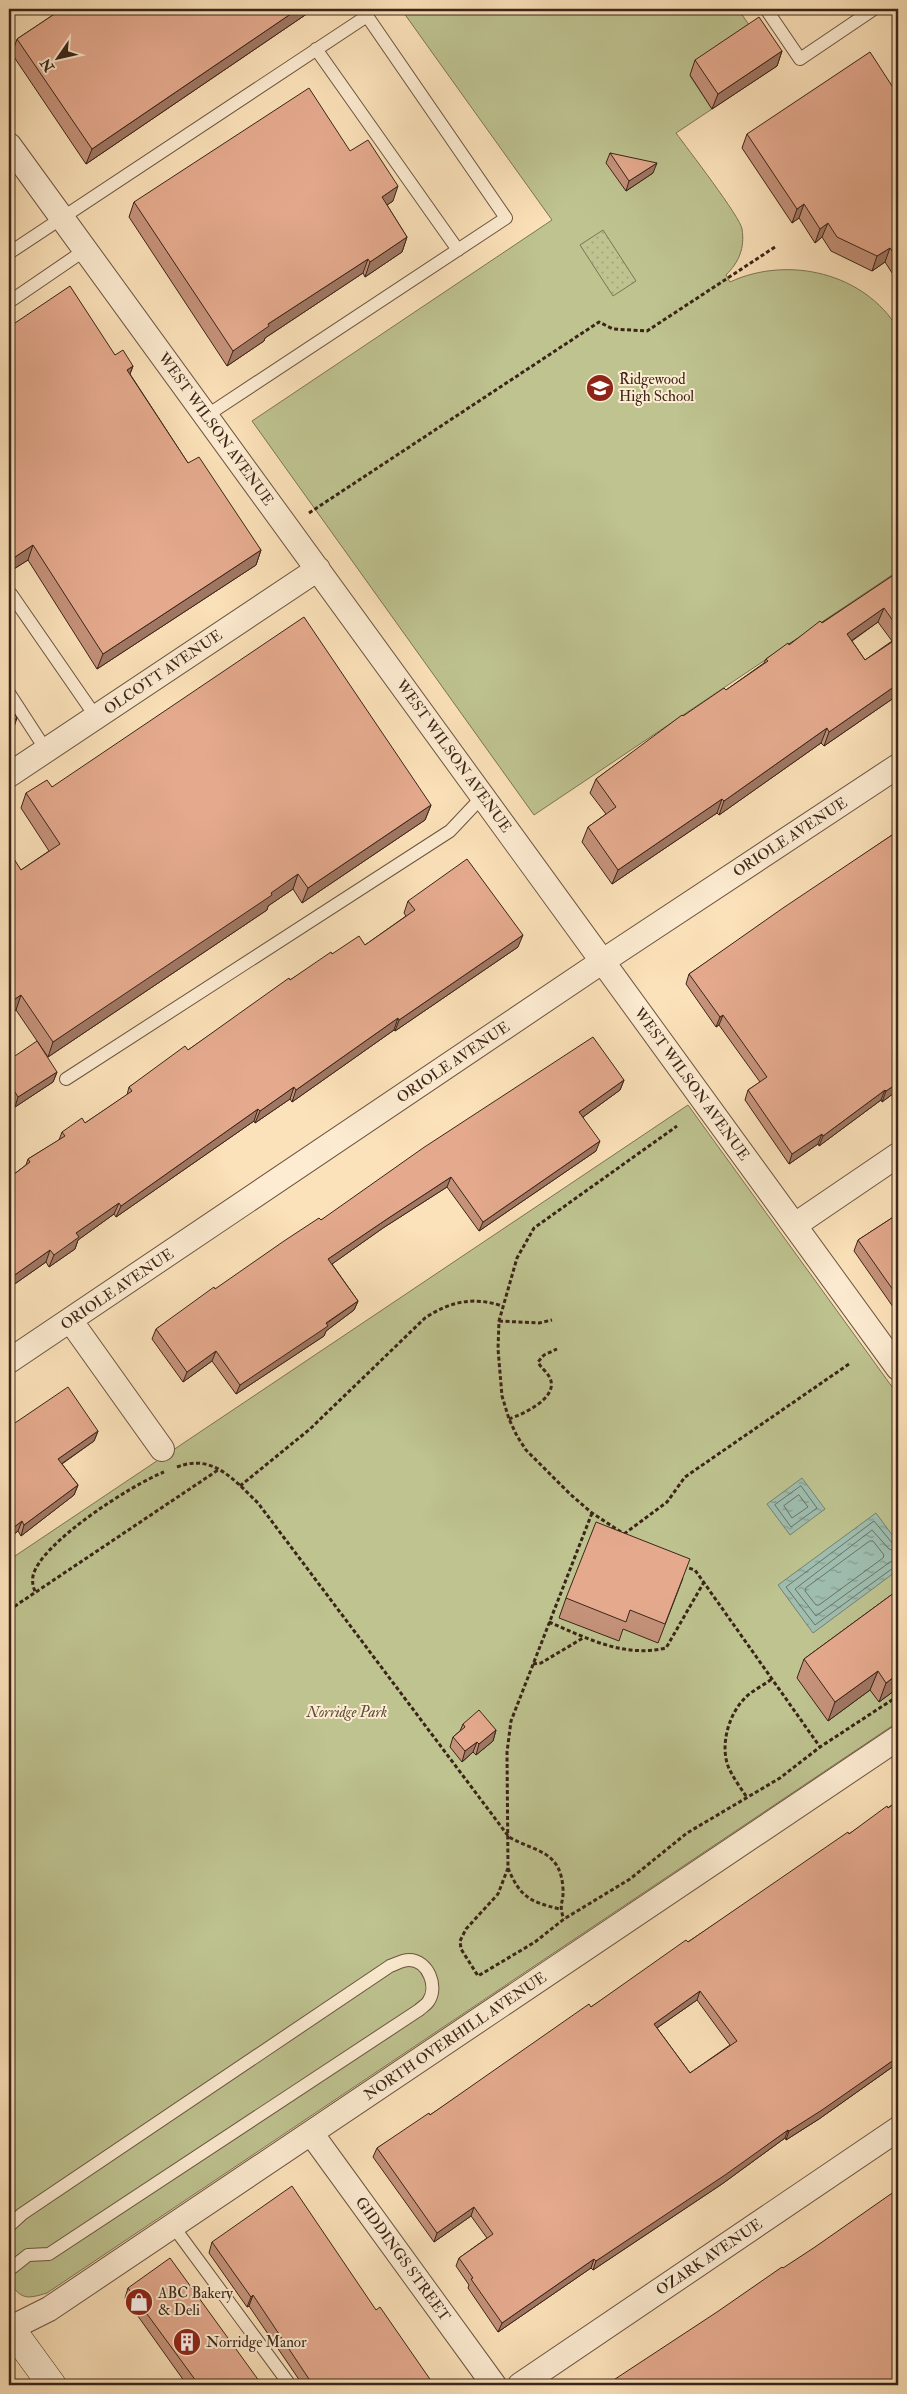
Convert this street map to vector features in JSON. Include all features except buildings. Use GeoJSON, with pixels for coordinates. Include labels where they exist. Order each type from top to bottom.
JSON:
{"type":"FeatureCollection","features":[{"type":"Feature","properties":{"kind":"main road"},"geometry":{"type":"LineString","coordinates":[[9,2328],[52,2385]]}},
{"type":"Feature","properties":{"kind":"street","name":"WEST WILSON AVENUE"},"geometry":{"type":"LineString","coordinates":[[9,145],[898,1368]]}},
{"type":"Feature","properties":{"kind":"street","name":"OLCOTT AVENUE"},"geometry":{"type":"LineString","coordinates":[[9,775],[318,569]]}},
{"type":"Feature","properties":{"kind":"street","name":"ORIOLE AVENUE"},"geometry":{"type":"LineString","coordinates":[[9,1361],[603,961],[898,766]]}},
{"type":"Feature","properties":{"kind":"street"},"geometry":{"type":"LineString","coordinates":[[794,1225],[898,1156]]}},
{"type":"Feature","properties":{"kind":"street"},"geometry":{"type":"LineString","coordinates":[[70,1320],[162,1449]]}},
{"type":"Feature","properties":{"kind":"street","name":"NORTH OVERHILL AVENUE"},"geometry":{"type":"LineString","coordinates":[[9,2328],[49,2309],[898,1738]]}},
{"type":"Feature","properties":{"kind":"street","name":"OZARK AVENUE"},"geometry":{"type":"LineString","coordinates":[[520,2385],[898,2129]]}},
{"type":"Feature","properties":{"kind":"street","name":"GIDDINGS STREET"},"geometry":{"type":"LineString","coordinates":[[311,2133],[494,2385]]}},
{"type":"Feature","properties":{"kind":"lane"},"geometry":{"type":"LineString","coordinates":[[773,9],[768,12],[800,59],[874,9]]}},
{"type":"Feature","properties":{"kind":"lane"},"geometry":{"type":"LineString","coordinates":[[9,253],[366,16],[506,218],[206,416]]}},
{"type":"Feature","properties":{"kind":"lane"},"geometry":{"type":"LineString","coordinates":[[316,49],[458,250]]}},
{"type":"Feature","properties":{"kind":"lane"},"geometry":{"type":"LineString","coordinates":[[9,302],[86,250]]}},
{"type":"Feature","properties":{"kind":"lane"},"geometry":{"type":"LineString","coordinates":[[9,595],[11,594],[96,717]]}},
{"type":"Feature","properties":{"kind":"lane"},"geometry":{"type":"LineString","coordinates":[[9,693],[46,750]]}},
{"type":"Feature","properties":{"kind":"lane"},"geometry":{"type":"LineString","coordinates":[[66,1079],[450,830],[483,796]]}},
{"type":"Feature","properties":{"kind":"lane"},"geometry":{"type":"LineString","coordinates":[[9,2226],[22,2214],[390,1966],[410,1960],[419,1963],[428,1972],[432,1983],[432,1993],[428,2002],[419,2010],[49,2254],[28,2255],[9,2270]]}},
{"type":"Feature","properties":{"kind":"lane"},"geometry":{"type":"LineString","coordinates":[[173,2226],[290,2385]]}},
{"type":"Feature","properties":{"kind":"path"},"geometry":{"type":"LineString","coordinates":[[310,513],[598,322],[613,330],[647,331],[776,248]]}},
{"type":"Feature","properties":{"kind":"path"},"geometry":{"type":"LineString","coordinates":[[630,1538],[592,1513],[526,1450],[509,1419],[502,1396],[499,1372],[499,1321],[517,1258],[534,1228],[677,1126]]}},
{"type":"Feature","properties":{"kind":"path"},"geometry":{"type":"LineString","coordinates":[[240,1486],[310,1429],[425,1318],[447,1305],[459,1302],[486,1301],[502,1306]]}},
{"type":"Feature","properties":{"kind":"path"},"geometry":{"type":"LineString","coordinates":[[499,1321],[539,1323],[552,1320]]}},
{"type":"Feature","properties":{"kind":"path"},"geometry":{"type":"LineString","coordinates":[[509,1419],[531,1410],[543,1399],[551,1384],[550,1378],[538,1362],[544,1355],[557,1349]]}},
{"type":"Feature","properties":{"kind":"path"},"geometry":{"type":"LineString","coordinates":[[624,1534],[667,1502],[685,1477],[849,1364]]}},
{"type":"Feature","properties":{"kind":"path"},"geometry":{"type":"LineString","coordinates":[[35,1592],[33,1576],[42,1560],[60,1539],[147,1478],[187,1463],[205,1462],[219,1470],[258,1503],[509,1837],[525,1847],[537,1849],[547,1854],[555,1864],[563,1889],[560,1909],[564,1919]]}},
{"type":"Feature","properties":{"kind":"path"},"geometry":{"type":"LineString","coordinates":[[9,1610],[219,1470]]}},
{"type":"Feature","properties":{"kind":"path"},"geometry":{"type":"LineString","coordinates":[[592,1513],[518,1700],[507,1736],[508,1868],[498,1894],[466,1930],[460,1941],[461,1949],[478,1976],[535,1942],[564,1919],[630,1879],[688,1833],[746,1796],[780,1778],[820,1747],[898,1696]]}},
{"type":"Feature","properties":{"kind":"path"},"geometry":{"type":"LineString","coordinates":[[680,1565],[695,1570],[820,1747]]}},
{"type":"Feature","properties":{"kind":"path"},"geometry":{"type":"LineString","coordinates":[[549,1622],[583,1638],[630,1650],[650,1652],[666,1648],[704,1582]]}},
{"type":"Feature","properties":{"kind":"path"},"geometry":{"type":"LineString","coordinates":[[533,1664],[541,1664],[583,1638]]}},
{"type":"Feature","properties":{"kind":"path"},"geometry":{"type":"LineString","coordinates":[[746,1796],[728,1768],[724,1752],[727,1736],[731,1719],[738,1705],[747,1696],[772,1679]]}},
{"type":"Feature","properties":{"kind":"path"},"geometry":{"type":"LineString","coordinates":[[508,1868],[515,1885],[526,1897],[539,1904],[560,1909]]}},
{"type":"Feature","properties":{"kind":"green space","name":"Ridgewood High School"},"geometry":{"type":"Polygon","coordinates":[[[401,9],[738,9],[754,32],[690,76],[712,109],[676,133],[724,198],[742,229],[743,242],[738,260],[726,275],[730,282],[753,274],[776,270],[800,270],[823,274],[846,282],[866,294],[884,310],[898,329],[898,571],[534,815],[252,421],[552,220],[401,9]]]}},
{"type":"Feature","properties":{"kind":"green space"},"geometry":{"type":"Polygon","coordinates":[[[603,230],[636,281],[613,296],[580,245],[603,230]]]}},
{"type":"Feature","properties":{"kind":"green space","name":"Norridge Park"},"geometry":{"type":"Polygon","coordinates":[[[688,1105],[898,1395],[898,1722],[47,2293],[30,2297],[21,2295],[9,2282],[9,1560],[688,1105]]]}},
{"type":"Feature","properties":{"kind":"water"},"geometry":{"type":"Polygon","coordinates":[[[802,1478],[825,1509],[790,1535],[767,1504],[802,1478]]]}},
{"type":"Feature","properties":{"kind":"water"},"geometry":{"type":"Polygon","coordinates":[[[876,1513],[898,1543],[898,1570],[813,1633],[778,1585],[876,1513]]]}},
{"type":"Feature","properties":{"kind":"place","name":"Ridgewood High School"},"geometry":{"type":"Point","coordinates":[600,388]}},
{"type":"Feature","properties":{"kind":"place","name":"ABC Bakery & Deli"},"geometry":{"type":"Point","coordinates":[139,2302]}},
{"type":"Feature","properties":{"kind":"place","name":"Norridge Manor"},"geometry":{"type":"Point","coordinates":[187,2342]}}]}
